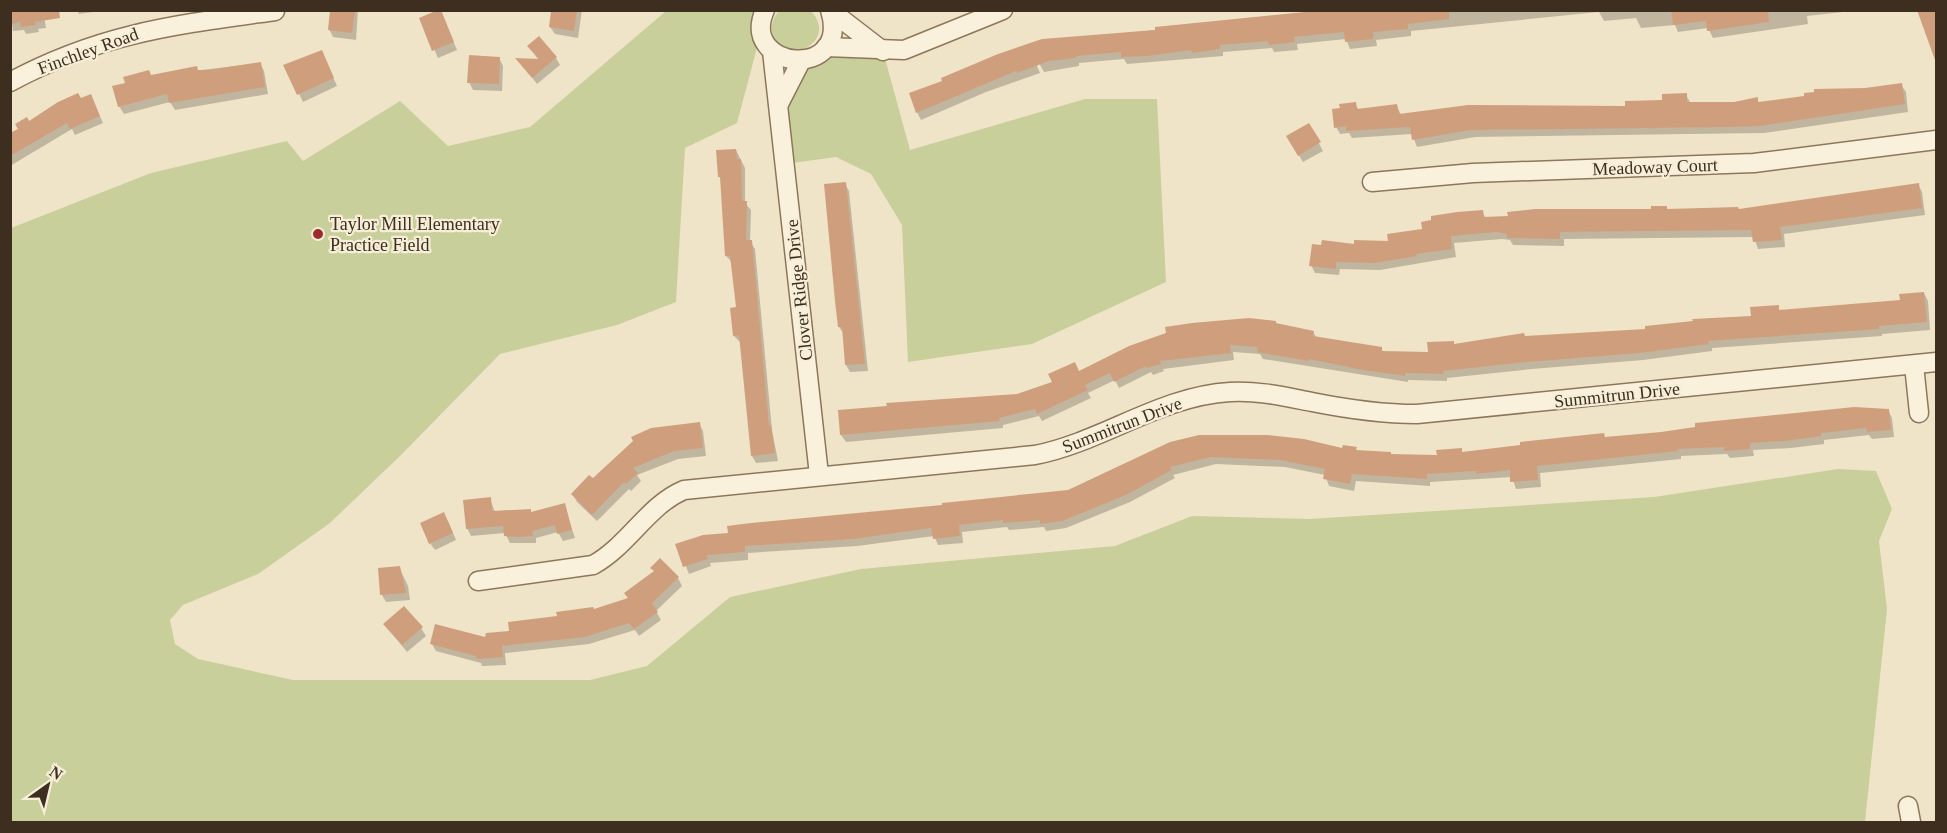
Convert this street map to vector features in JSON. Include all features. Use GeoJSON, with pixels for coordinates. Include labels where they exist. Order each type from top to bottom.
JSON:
{"type":"FeatureCollection","features":[{"type":"Feature","properties":{"kind":"street","name":"Clover Ridge Drive"},"geometry":{"type":"LineString","coordinates":[[753,10],[772,51],[819,475]]}},
{"type":"Feature","properties":{"kind":"street"},"geometry":{"type":"LineString","coordinates":[[762,29],[765,10]]}},
{"type":"Feature","properties":{"kind":"street"},"geometry":{"type":"LineString","coordinates":[[826,47],[882,51],[904,50],[1003,10]]}},
{"type":"Feature","properties":{"kind":"street","name":"Finchley Road"},"geometry":{"type":"LineString","coordinates":[[10,82],[53,59],[114,38],[153,28],[275,11]]}},
{"type":"Feature","properties":{"kind":"street"},"geometry":{"type":"LineString","coordinates":[[830,11],[882,51]]}},
{"type":"Feature","properties":{"kind":"street"},"geometry":{"type":"LineString","coordinates":[[772,51],[789,60],[801,61],[813,58],[826,47],[833,30],[830,11]]}},
{"type":"Feature","properties":{"kind":"street"},"geometry":{"type":"LineString","coordinates":[[779,104],[801,61]]}},
{"type":"Feature","properties":{"kind":"street","name":"Meadoway Court"},"geometry":{"type":"LineString","coordinates":[[1372,182],[1473,173],[1754,163],[1936,140]]}},
{"type":"Feature","properties":{"kind":"street","name":"Summitrun Drive"},"geometry":{"type":"LineString","coordinates":[[478,581],[592,565],[608,557],[660,505],[684,490],[1052,452],[1173,403],[1231,391],[1274,395],[1361,411],[1417,414],[1936,362]]}},
{"type":"Feature","properties":{"kind":"street"},"geometry":{"type":"LineString","coordinates":[[1914,365],[1919,413]]}},
{"type":"Feature","properties":{"kind":"green space"},"geometry":{"type":"Polygon","coordinates":[[[780,10],[811,11],[818,23],[819,34],[814,42],[795,51],[785,49],[777,43],[772,26],[780,10]]]}},
{"type":"Feature","properties":{"kind":"green space"},"geometry":{"type":"Polygon","coordinates":[[[666,11],[753,11],[762,29],[737,123],[685,148],[676,302],[617,325],[500,354],[400,456],[330,523],[258,574],[183,605],[170,620],[175,644],[198,659],[293,680],[590,680],[647,666],[730,597],[861,569],[1115,546],[1192,516],[1310,519],[1654,497],[1838,469],[1876,471],[1892,509],[1879,541],[1887,609],[1865,822],[11,822],[11,228],[151,173],[287,141],[303,161],[400,101],[448,146],[530,127],[666,11]]]}},
{"type":"Feature","properties":{"kind":"green space"},"geometry":{"type":"Polygon","coordinates":[[[883,51],[910,150],[1085,99],[1157,99],[1166,282],[1032,344],[908,362],[902,225],[871,174],[836,157],[785,164],[779,104],[813,58],[883,51]]]}},
{"type":"Feature","properties":{"kind":"building"},"geometry":{"type":"Polygon","coordinates":[[[10,10],[59,10],[60,18],[21,27],[20,22],[10,24],[10,10]]]}},
{"type":"Feature","properties":{"kind":"building"},"geometry":{"type":"Polygon","coordinates":[[[330,10],[355,10],[352,33],[328,30],[330,10]]]}},
{"type":"Feature","properties":{"kind":"building"},"geometry":{"type":"Polygon","coordinates":[[[441,10],[454,42],[432,51],[419,18],[441,10]]]}},
{"type":"Feature","properties":{"kind":"building"},"geometry":{"type":"Polygon","coordinates":[[[577,10],[574,31],[549,27],[551,11],[577,10]]]}},
{"type":"Feature","properties":{"kind":"building"},"geometry":{"type":"Polygon","coordinates":[[[1324,10],[1449,10],[1449,19],[1408,24],[1408,29],[1373,32],[1373,39],[1345,42],[1344,32],[1294,37],[1295,42],[1269,45],[1268,41],[1220,45],[1220,49],[1192,53],[1191,50],[1147,56],[1121,57],[1121,52],[1076,56],[1076,58],[1049,61],[1017,73],[1016,71],[916,113],[909,93],[942,81],[941,78],[998,54],[1042,39],[1155,30],[1155,27],[1324,10]]]}},
{"type":"Feature","properties":{"kind":"building"},"geometry":{"type":"Polygon","coordinates":[[[1671,10],[1768,10],[1769,22],[1707,31],[1706,21],[1673,25],[1671,10]]]}},
{"type":"Feature","properties":{"kind":"building"},"geometry":{"type":"Polygon","coordinates":[[[1917,10],[1936,10],[1935,60],[1917,10]]]}},
{"type":"Feature","properties":{"kind":"building"},"geometry":{"type":"Polygon","coordinates":[[[539,36],[557,57],[532,78],[515,58],[539,59],[527,46],[539,36]]]}},
{"type":"Feature","properties":{"kind":"building"},"geometry":{"type":"Polygon","coordinates":[[[322,50],[334,78],[297,95],[283,65],[322,50]]]}},
{"type":"Feature","properties":{"kind":"building"},"geometry":{"type":"Polygon","coordinates":[[[469,55],[500,57],[499,84],[467,83],[469,55]]]}},
{"type":"Feature","properties":{"kind":"building"},"geometry":{"type":"Polygon","coordinates":[[[261,62],[265,87],[169,103],[167,94],[118,107],[112,86],[125,83],[123,77],[149,70],[151,75],[197,66],[198,70],[208,70],[261,62]]]}},
{"type":"Feature","properties":{"kind":"building"},"geometry":{"type":"Polygon","coordinates":[[[1902,83],[1905,104],[1760,126],[1470,130],[1412,140],[1410,127],[1346,131],[1346,126],[1334,128],[1332,109],[1340,108],[1339,104],[1356,102],[1357,109],[1397,104],[1399,114],[1468,105],[1625,106],[1625,101],[1662,100],[1662,94],[1687,93],[1687,102],[1734,102],[1758,97],[1758,102],[1804,96],[1804,93],[1814,92],[1814,89],[1865,88],[1902,83]]]}},
{"type":"Feature","properties":{"kind":"building"},"geometry":{"type":"Polygon","coordinates":[[[78,93],[81,98],[91,94],[100,116],[70,129],[67,123],[10,156],[10,133],[18,129],[15,124],[27,117],[29,121],[58,102],[78,93]]]}},
{"type":"Feature","properties":{"kind":"building"},"geometry":{"type":"Polygon","coordinates":[[[1309,123],[1321,142],[1298,156],[1286,136],[1309,123]]]}},
{"type":"Feature","properties":{"kind":"building"},"geometry":{"type":"Polygon","coordinates":[[[736,149],[737,159],[741,159],[742,201],[747,201],[746,240],[752,240],[769,426],[771,425],[775,453],[751,456],[739,335],[733,336],[730,308],[736,307],[730,256],[725,256],[716,150],[736,149]]]}},
{"type":"Feature","properties":{"kind":"building"},"geometry":{"type":"Polygon","coordinates":[[[846,182],[865,364],[845,365],[842,327],[838,327],[824,184],[846,182]]]}},
{"type":"Feature","properties":{"kind":"building"},"geometry":{"type":"Polygon","coordinates":[[[1919,183],[1922,208],[1780,227],[1782,240],[1753,242],[1751,230],[1560,232],[1560,239],[1507,238],[1507,234],[1497,232],[1451,236],[1452,249],[1416,254],[1417,256],[1375,263],[1336,262],[1336,269],[1309,266],[1312,244],[1321,245],[1322,240],[1354,244],[1354,240],[1388,241],[1387,234],[1422,229],[1421,222],[1431,220],[1431,216],[1457,212],[1483,210],[1484,217],[1508,216],[1507,212],[1535,209],[1651,209],[1651,206],[1667,206],[1667,209],[1738,207],[1739,209],[1919,183]]]}},
{"type":"Feature","properties":{"kind":"building"},"geometry":{"type":"Polygon","coordinates":[[[1924,292],[1927,322],[1879,326],[1879,329],[1708,341],[1709,344],[1639,353],[1443,371],[1444,374],[1405,373],[1405,376],[1257,352],[1258,347],[1230,345],[1231,353],[1160,361],[1161,364],[1147,368],[1146,366],[1114,382],[1110,373],[1085,385],[1088,390],[1037,414],[1035,409],[999,418],[1000,421],[840,435],[838,410],[887,406],[886,403],[1017,394],[1052,382],[1048,374],[1075,362],[1079,371],[1129,346],[1166,333],[1165,327],[1192,323],[1249,318],[1276,321],[1276,323],[1314,331],[1313,336],[1382,347],[1382,351],[1428,352],[1427,342],[1454,341],[1454,344],[1524,333],[1525,336],[1645,329],[1645,326],[1693,321],[1692,319],[1751,316],[1750,307],[1779,305],[1779,310],[1900,300],[1899,294],[1924,292]]]}},
{"type":"Feature","properties":{"kind":"building"},"geometry":{"type":"Polygon","coordinates":[[[1854,407],[1889,409],[1891,430],[1867,432],[1866,428],[1821,433],[1821,436],[1786,441],[1750,443],[1750,449],[1724,451],[1724,447],[1677,449],[1678,451],[1537,466],[1538,480],[1510,482],[1510,470],[1476,474],[1476,471],[1427,474],[1427,479],[1352,474],[1350,484],[1323,479],[1325,469],[1280,460],[1211,457],[1170,467],[1172,470],[1126,495],[1062,521],[1040,524],[1040,520],[1003,523],[1003,520],[959,525],[960,536],[933,539],[931,528],[853,539],[745,546],[745,552],[707,555],[708,559],[683,567],[675,544],[703,535],[728,533],[727,526],[1068,490],[1170,442],[1199,435],[1268,435],[1304,439],[1342,448],[1343,445],[1357,447],[1356,450],[1391,452],[1391,454],[1437,455],[1436,450],[1462,448],[1462,452],[1520,445],[1520,442],[1604,433],[1605,437],[1661,432],[1695,427],[1695,423],[1854,407]]]}},
{"type":"Feature","properties":{"kind":"building"},"geometry":{"type":"Polygon","coordinates":[[[700,422],[703,448],[674,451],[633,468],[638,473],[626,484],[624,482],[592,515],[571,494],[589,475],[593,478],[633,441],[631,437],[651,428],[700,422]]]}},
{"type":"Feature","properties":{"kind":"building"},"geometry":{"type":"Polygon","coordinates":[[[491,497],[492,511],[531,509],[531,512],[565,503],[572,530],[557,534],[555,525],[532,531],[533,536],[519,537],[504,536],[503,526],[466,529],[463,500],[491,497]]]}},
{"type":"Feature","properties":{"kind":"building"},"geometry":{"type":"Polygon","coordinates":[[[444,512],[453,533],[429,544],[420,523],[444,512]]]}},
{"type":"Feature","properties":{"kind":"building"},"geometry":{"type":"Polygon","coordinates":[[[660,558],[679,577],[652,603],[658,612],[634,629],[629,623],[585,637],[502,646],[503,657],[477,659],[476,656],[430,644],[435,624],[485,637],[486,633],[509,631],[508,622],[557,616],[556,612],[593,607],[594,609],[628,598],[624,593],[654,571],[650,568],[660,558]]]}},
{"type":"Feature","properties":{"kind":"building"},"geometry":{"type":"Polygon","coordinates":[[[400,566],[406,593],[380,595],[378,568],[400,566]]]}},
{"type":"Feature","properties":{"kind":"building"},"geometry":{"type":"Polygon","coordinates":[[[404,606],[423,627],[402,645],[383,624],[404,606]]]}},
{"type":"Feature","properties":{"kind":"place","name":"Taylor Mill Elementary Practice Field"},"geometry":{"type":"Point","coordinates":[318,234]}}]}
